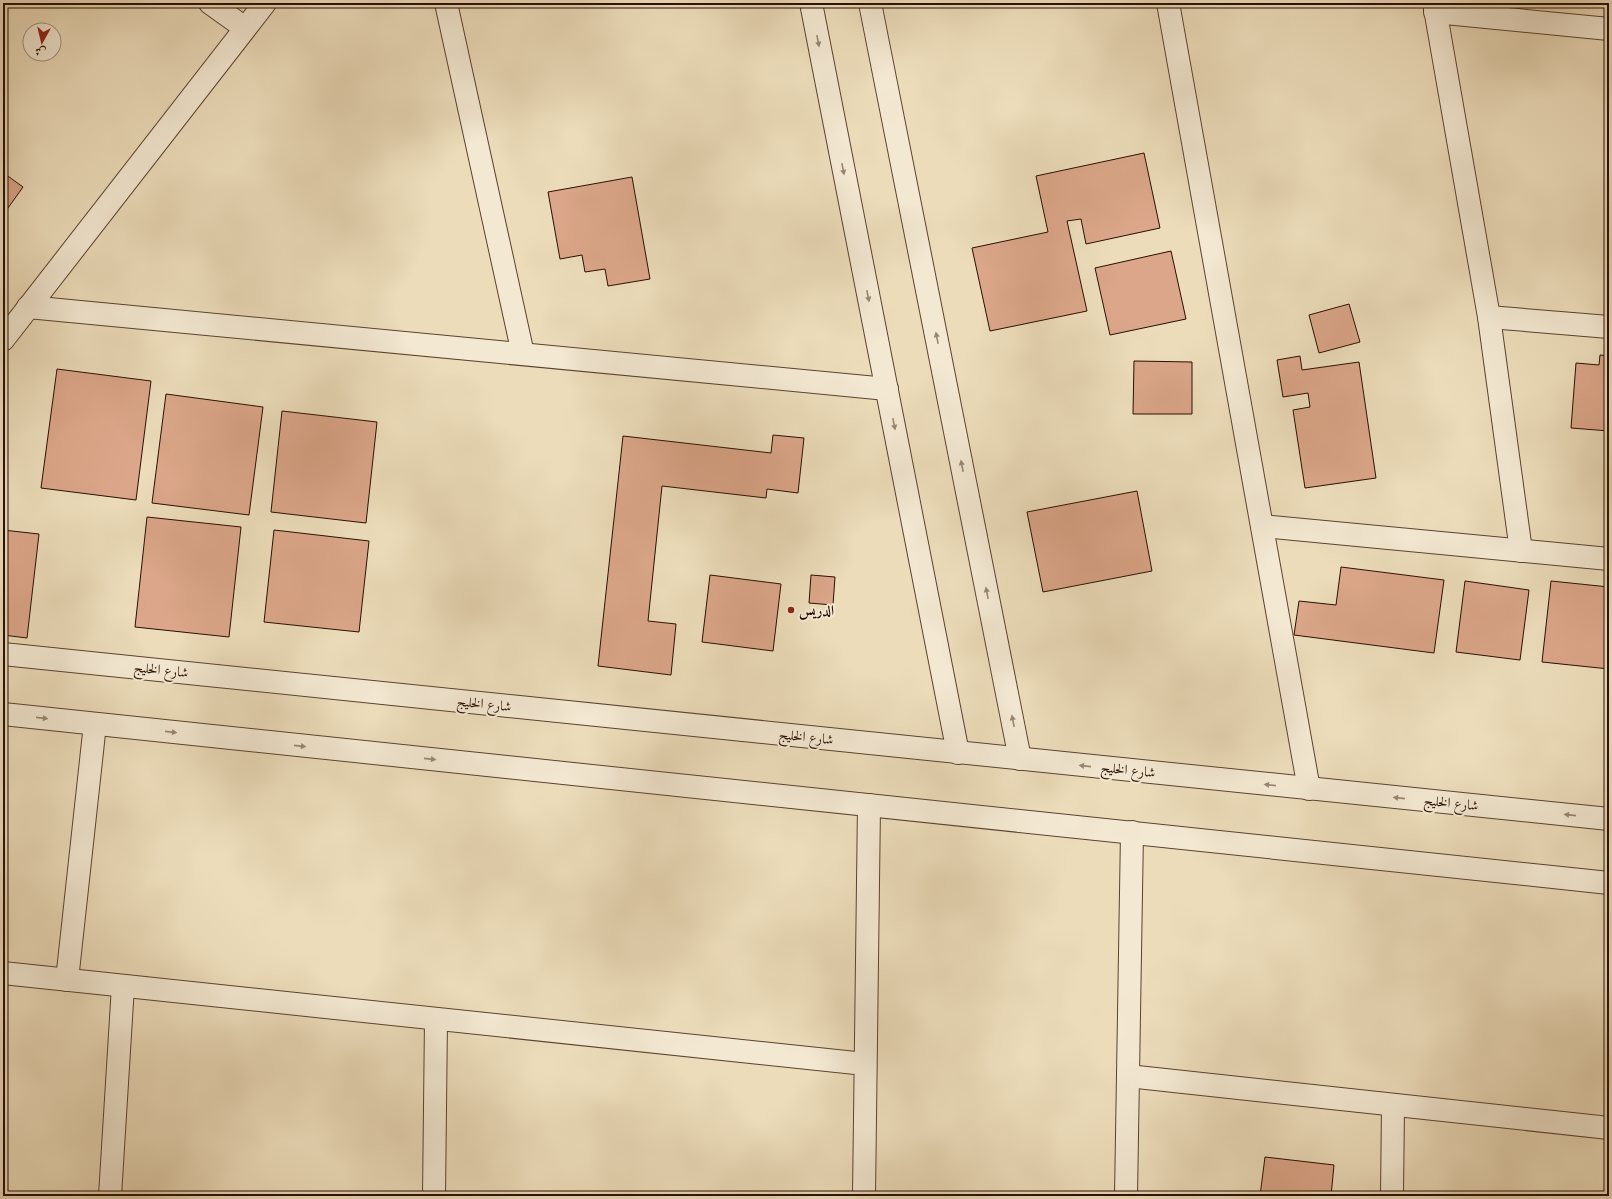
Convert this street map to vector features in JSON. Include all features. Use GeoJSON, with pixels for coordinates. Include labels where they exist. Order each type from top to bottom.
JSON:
{"type":"FeatureCollection","features":[{"type":"Feature","properties":{"kind":"street"},"geometry":{"type":"LineString","coordinates":[[210,3],[245,28]]}},
{"type":"Feature","properties":{"kind":"street"},"geometry":{"type":"LineString","coordinates":[[3,340],[265,3]]}},
{"type":"Feature","properties":{"kind":"street"},"geometry":{"type":"LineString","coordinates":[[446,3],[523,354]]}},
{"type":"Feature","properties":{"kind":"street"},"geometry":{"type":"LineString","coordinates":[[811,3],[958,753]]}},
{"type":"Feature","properties":{"kind":"street"},"geometry":{"type":"LineString","coordinates":[[870,3],[1020,759]]}},
{"type":"Feature","properties":{"kind":"street"},"geometry":{"type":"LineString","coordinates":[[1168,3],[1310,789]]}},
{"type":"Feature","properties":{"kind":"street"},"geometry":{"type":"LineString","coordinates":[[1522,551],[1489,317],[1435,8],[1609,29]]}},
{"type":"Feature","properties":{"kind":"street"},"geometry":{"type":"LineString","coordinates":[[28,307],[887,388]]}},
{"type":"Feature","properties":{"kind":"street"},"geometry":{"type":"LineString","coordinates":[[1489,317],[1609,327]]}},
{"type":"Feature","properties":{"kind":"street"},"geometry":{"type":"LineString","coordinates":[[1262,526],[1609,559]]}},
{"type":"Feature","properties":{"kind":"street","name":"شارع الخليج"},"geometry":{"type":"LineString","coordinates":[[3,654],[1609,819]]}},
{"type":"Feature","properties":{"kind":"street"},"geometry":{"type":"LineString","coordinates":[[3,714],[1609,882]]}},
{"type":"Feature","properties":{"kind":"street"},"geometry":{"type":"LineString","coordinates":[[67,980],[95,724]]}},
{"type":"Feature","properties":{"kind":"street"},"geometry":{"type":"LineString","coordinates":[[864,1196],[869,805]]}},
{"type":"Feature","properties":{"kind":"street"},"geometry":{"type":"LineString","coordinates":[[1126,1196],[1132,832]]}},
{"type":"Feature","properties":{"kind":"street"},"geometry":{"type":"LineString","coordinates":[[3,973],[865,1064]]}},
{"type":"Feature","properties":{"kind":"street"},"geometry":{"type":"LineString","coordinates":[[110,1196],[123,986]]}},
{"type":"Feature","properties":{"kind":"street"},"geometry":{"type":"LineString","coordinates":[[434,1196],[436,1019]]}},
{"type":"Feature","properties":{"kind":"street"},"geometry":{"type":"LineString","coordinates":[[1128,1076],[1609,1128]]}},
{"type":"Feature","properties":{"kind":"street"},"geometry":{"type":"LineString","coordinates":[[1392,1196],[1393,1105]]}},
{"type":"Feature","properties":{"kind":"building"},"geometry":{"type":"Polygon","coordinates":[[[1144,153],[1160,228],[1086,244],[1081,219],[1067,221],[1087,311],[990,331],[972,248],[1048,232],[1036,176],[1144,153]]]}},
{"type":"Feature","properties":{"kind":"building"},"geometry":{"type":"Polygon","coordinates":[[[5,174],[23,187],[3,215],[3,177],[5,174]]]}},
{"type":"Feature","properties":{"kind":"building"},"geometry":{"type":"Polygon","coordinates":[[[632,177],[650,279],[608,286],[605,269],[585,272],[582,255],[560,259],[548,192],[632,177]]]}},
{"type":"Feature","properties":{"kind":"building"},"geometry":{"type":"Polygon","coordinates":[[[1171,251],[1186,319],[1110,335],[1095,268],[1171,251]]]}},
{"type":"Feature","properties":{"kind":"building"},"geometry":{"type":"Polygon","coordinates":[[[1349,304],[1360,342],[1319,353],[1309,315],[1349,304]]]}},
{"type":"Feature","properties":{"kind":"building"},"geometry":{"type":"Polygon","coordinates":[[[1600,355],[1609,356],[1609,431],[1571,428],[1576,363],[1599,365],[1600,355]]]}},
{"type":"Feature","properties":{"kind":"building"},"geometry":{"type":"Polygon","coordinates":[[[1300,356],[1302,370],[1359,362],[1376,478],[1305,488],[1293,410],[1310,407],[1308,393],[1283,397],[1277,360],[1300,356]]]}},
{"type":"Feature","properties":{"kind":"building"},"geometry":{"type":"Polygon","coordinates":[[[1134,361],[1192,362],[1192,414],[1133,414],[1134,361]]]}},
{"type":"Feature","properties":{"kind":"building"},"geometry":{"type":"Polygon","coordinates":[[[57,369],[151,381],[136,500],[41,488],[57,369]]]}},
{"type":"Feature","properties":{"kind":"building"},"geometry":{"type":"Polygon","coordinates":[[[166,394],[263,407],[249,515],[152,503],[166,394]]]}},
{"type":"Feature","properties":{"kind":"building"},"geometry":{"type":"Polygon","coordinates":[[[282,411],[377,422],[366,523],[271,512],[282,411]]]}},
{"type":"Feature","properties":{"kind":"building"},"geometry":{"type":"Polygon","coordinates":[[[773,435],[804,438],[798,493],[767,489],[766,498],[662,486],[648,621],[676,624],[671,675],[598,666],[623,436],[771,453],[773,435]]]}},
{"type":"Feature","properties":{"kind":"building"},"geometry":{"type":"Polygon","coordinates":[[[1137,491],[1152,571],[1043,592],[1027,512],[1137,491]]]}},
{"type":"Feature","properties":{"kind":"building"},"geometry":{"type":"Polygon","coordinates":[[[147,517],[241,527],[229,637],[135,627],[147,517]]]}},
{"type":"Feature","properties":{"kind":"building"},"geometry":{"type":"Polygon","coordinates":[[[3,530],[39,534],[27,638],[3,635],[3,530]]]}},
{"type":"Feature","properties":{"kind":"building"},"geometry":{"type":"Polygon","coordinates":[[[274,530],[369,541],[359,632],[264,622],[274,530]]]}},
{"type":"Feature","properties":{"kind":"building"},"geometry":{"type":"Polygon","coordinates":[[[1341,567],[1444,580],[1434,653],[1294,635],[1299,601],[1336,605],[1341,567]]]}},
{"type":"Feature","properties":{"kind":"building"},"geometry":{"type":"Polygon","coordinates":[[[710,575],[781,584],[773,651],[702,642],[710,575]]]}},
{"type":"Feature","properties":{"kind":"building"},"geometry":{"type":"Polygon","coordinates":[[[811,575],[835,577],[833,605],[809,603],[811,575]]]}},
{"type":"Feature","properties":{"kind":"building"},"geometry":{"type":"Polygon","coordinates":[[[1465,581],[1529,590],[1520,660],[1456,652],[1465,581]]]}},
{"type":"Feature","properties":{"kind":"building"},"geometry":{"type":"Polygon","coordinates":[[[1551,581],[1609,587],[1609,669],[1542,662],[1551,581]]]}},
{"type":"Feature","properties":{"kind":"building"},"geometry":{"type":"Polygon","coordinates":[[[1265,1157],[1334,1165],[1331,1196],[1260,1196],[1265,1157]]]}},
{"type":"Feature","properties":{"kind":"place","name":"الدريس"},"geometry":{"type":"Point","coordinates":[791,610]}}]}
